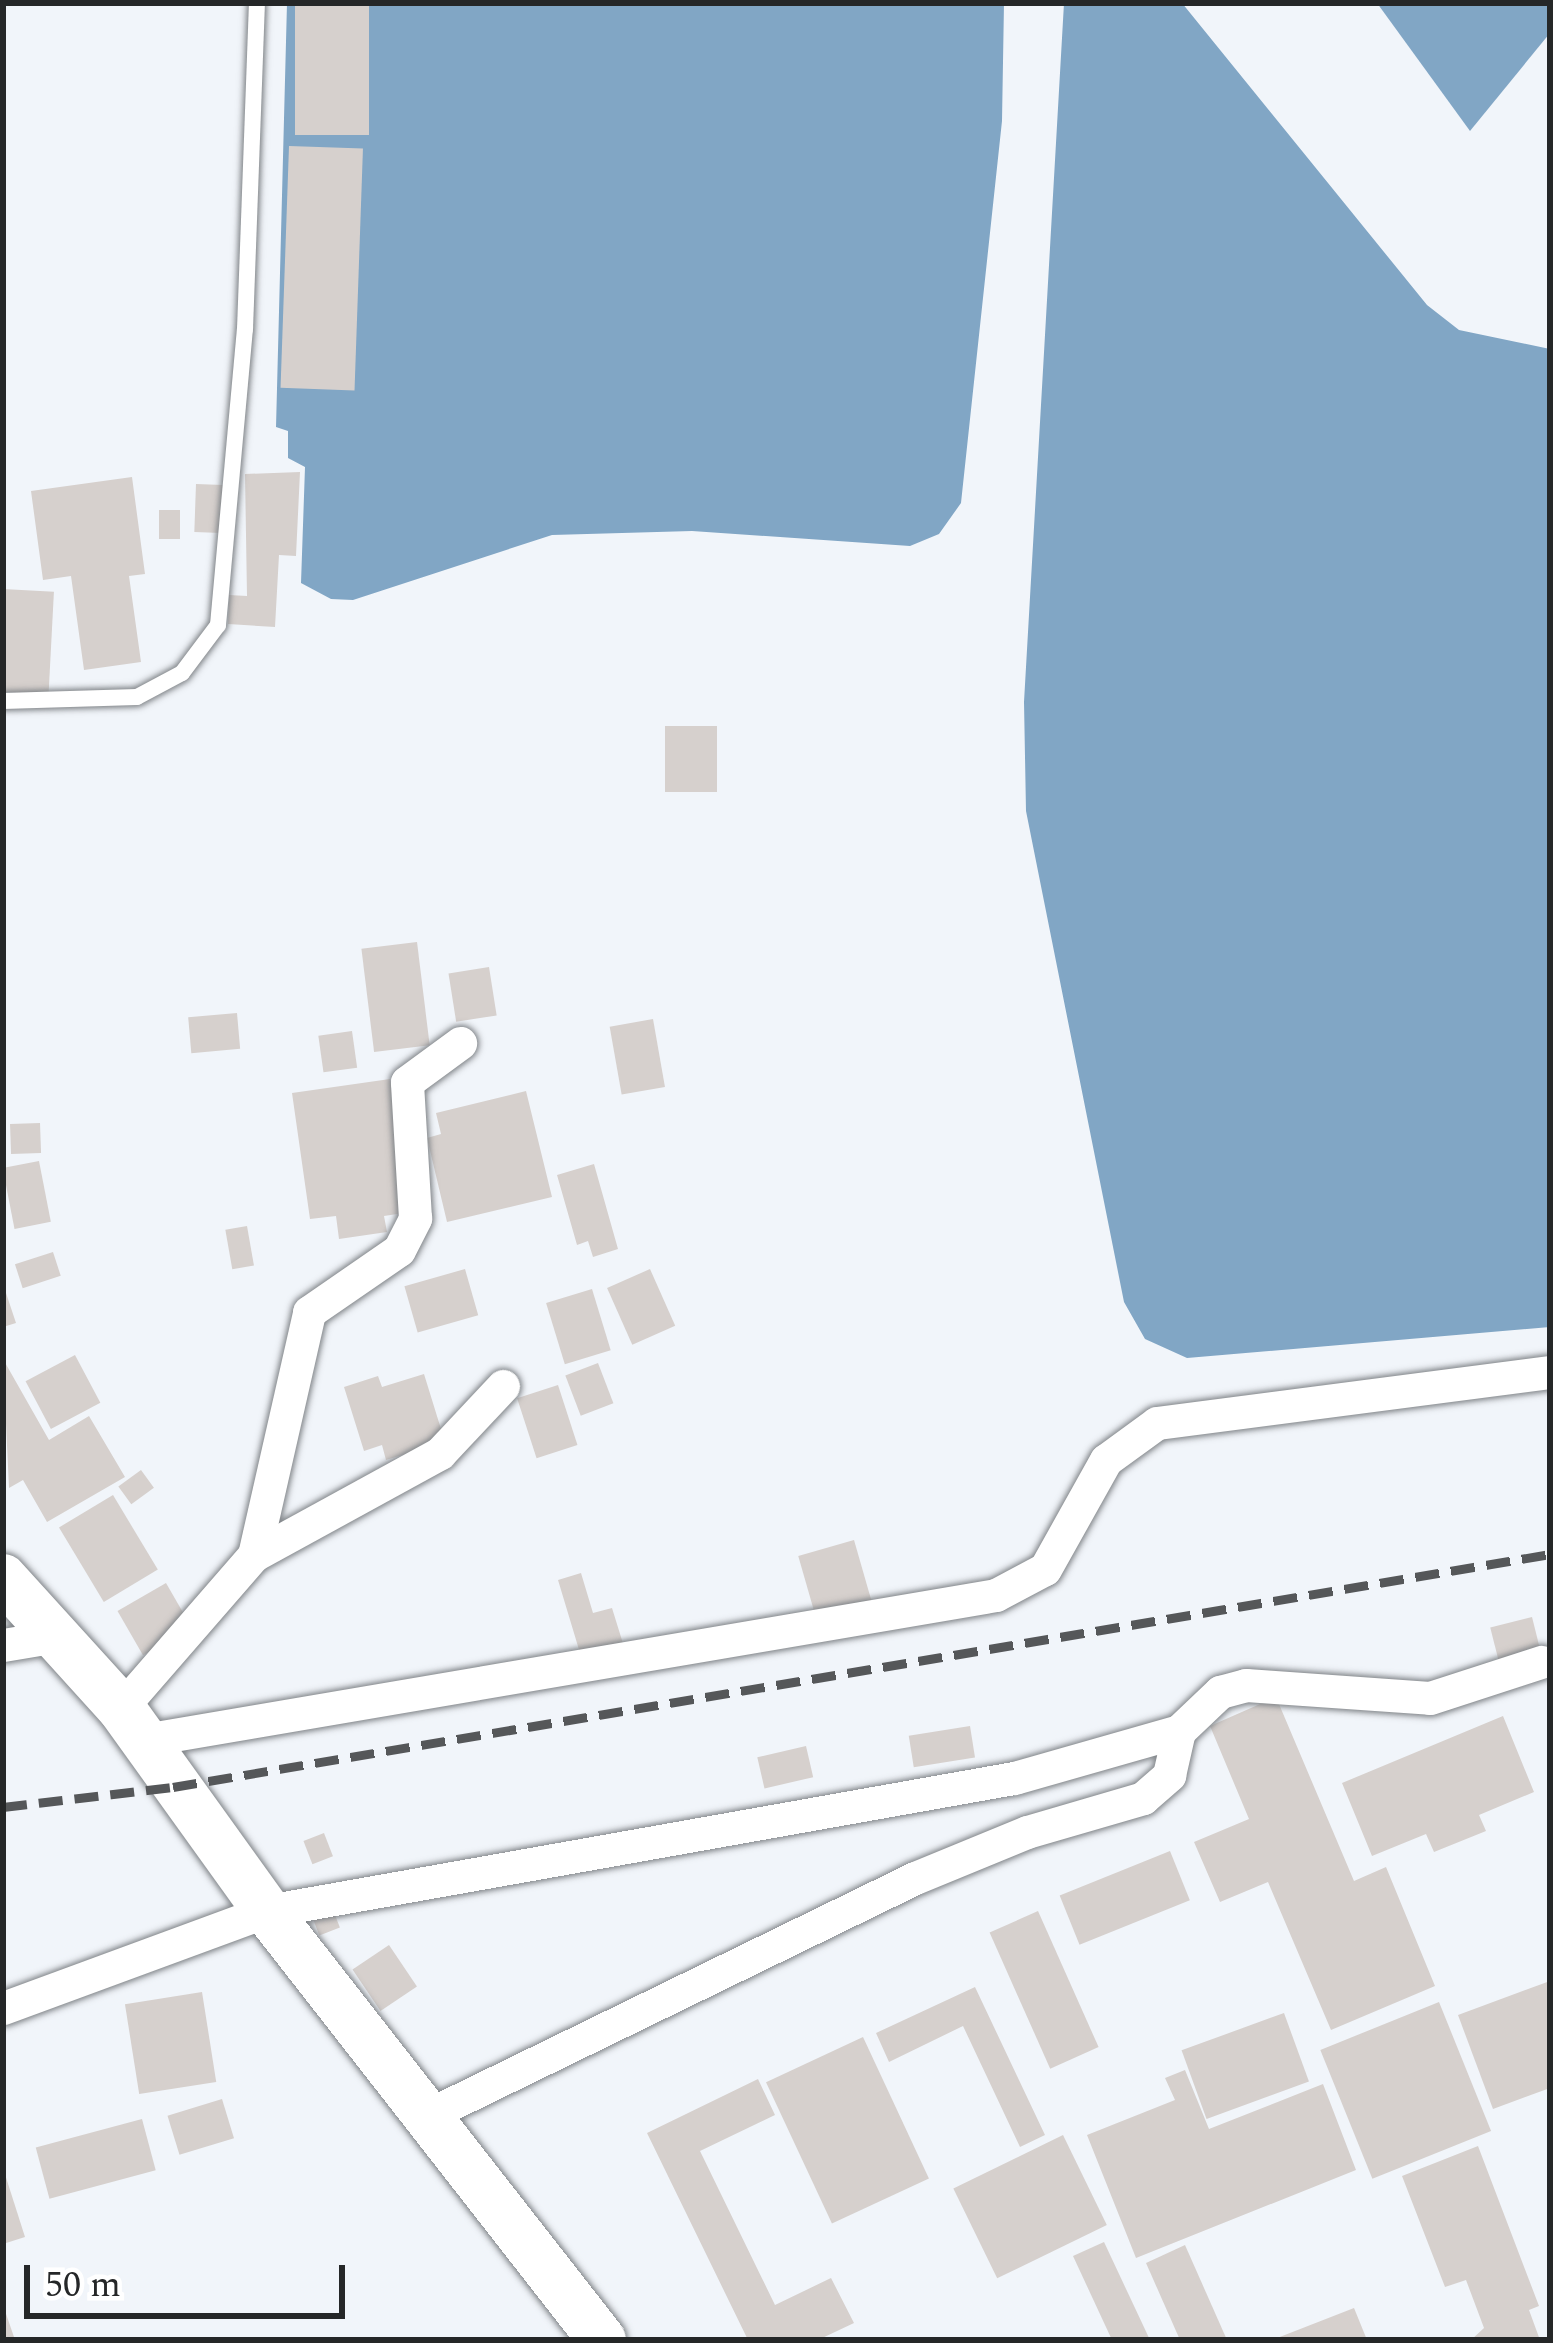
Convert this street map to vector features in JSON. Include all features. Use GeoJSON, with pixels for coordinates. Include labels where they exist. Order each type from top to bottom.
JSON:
{"type":"FeatureCollection","features":[{"type":"Feature","properties":{"kind":"street"},"geometry":{"type":"LineString","coordinates":[[132,1724],[254,1555],[309,1312],[399,1250],[415,1218],[407,1082],[460,1043]]}},
{"type":"Feature","properties":{"kind":"street"},"geometry":{"type":"LineString","coordinates":[[132,1724],[996,1595],[1045,1569],[1106,1460],[1157,1423],[1550,1372]]}},
{"type":"Feature","properties":{"kind":"street"},"geometry":{"type":"LineString","coordinates":[[254,1555],[440,1453],[503,1386]]}},
{"type":"Feature","properties":{"kind":"street"},"geometry":{"type":"LineString","coordinates":[[3,1578],[132,1724],[424,2117],[602,2340]]}},
{"type":"Feature","properties":{"kind":"street"},"geometry":{"type":"LineString","coordinates":[[3,1645],[58,1636]]}},
{"type":"Feature","properties":{"kind":"street"},"geometry":{"type":"LineString","coordinates":[[3,2008],[267,1911],[1014,1778],[1179,1731],[1220,1692],[1246,1685],[1430,1698],[1541,1662]]}},
{"type":"Feature","properties":{"kind":"street"},"geometry":{"type":"LineString","coordinates":[[424,2117],[915,1878],[1027,1832],[1143,1798],[1169,1774],[1179,1731]]}},
{"type":"Feature","properties":{"kind":"lane"},"geometry":{"type":"LineString","coordinates":[[3,701],[137,697],[182,673],[218,625],[245,329],[256,3]]}},
{"type":"Feature","properties":{"kind":"water"},"geometry":{"type":"Polygon","coordinates":[[[287,3],[1004,3],[1002,121],[961,503],[939,534],[910,546],[692,531],[552,535],[353,600],[331,599],[301,583],[305,467],[288,458],[288,431],[276,427],[287,3]]]}},
{"type":"Feature","properties":{"kind":"water"},"geometry":{"type":"Polygon","coordinates":[[[1064,3],[1182,3],[1427,305],[1459,330],[1550,349],[1550,1327],[1187,1358],[1145,1339],[1124,1302],[1026,811],[1024,702],[1064,3]]]}},
{"type":"Feature","properties":{"kind":"water"},"geometry":{"type":"Polygon","coordinates":[[[1377,3],[1550,3],[1550,33],[1470,131],[1377,3]]]}},
{"type":"Feature","properties":{"kind":"building"},"geometry":{"type":"Polygon","coordinates":[[[295,3],[369,3],[369,135],[295,135],[295,3]]]}},
{"type":"Feature","properties":{"kind":"building"},"geometry":{"type":"Polygon","coordinates":[[[289,146],[363,149],[355,390],[281,388],[289,146]]]}},
{"type":"Feature","properties":{"kind":"building"},"geometry":{"type":"Polygon","coordinates":[[[300,472],[296,556],[279,555],[275,627],[228,624],[229,595],[247,596],[245,474],[300,472]]]}},
{"type":"Feature","properties":{"kind":"building"},"geometry":{"type":"Polygon","coordinates":[[[132,477],[145,574],[129,576],[141,662],[84,670],[71,576],[43,580],[31,491],[132,477]]]}},
{"type":"Feature","properties":{"kind":"building"},"geometry":{"type":"Polygon","coordinates":[[[196,484],[223,485],[221,533],[194,532],[196,484]]]}},
{"type":"Feature","properties":{"kind":"building"},"geometry":{"type":"Polygon","coordinates":[[[159,510],[180,510],[180,539],[159,539],[159,510]]]}},
{"type":"Feature","properties":{"kind":"building"},"geometry":{"type":"Polygon","coordinates":[[[3,589],[54,592],[49,695],[3,692],[3,589]]]}},
{"type":"Feature","properties":{"kind":"building"},"geometry":{"type":"Polygon","coordinates":[[[665,726],[717,726],[717,792],[665,792],[665,726]]]}},
{"type":"Feature","properties":{"kind":"building"},"geometry":{"type":"Polygon","coordinates":[[[417,942],[430,1045],[374,1052],[361,949],[417,942]]]}},
{"type":"Feature","properties":{"kind":"building"},"geometry":{"type":"Polygon","coordinates":[[[489,967],[497,1015],[456,1022],[449,973],[489,967]]]}},
{"type":"Feature","properties":{"kind":"building"},"geometry":{"type":"Polygon","coordinates":[[[237,1013],[240,1049],[191,1053],[188,1017],[237,1013]]]}},
{"type":"Feature","properties":{"kind":"building"},"geometry":{"type":"Polygon","coordinates":[[[653,1019],[665,1087],[622,1095],[610,1027],[653,1019]]]}},
{"type":"Feature","properties":{"kind":"building"},"geometry":{"type":"Polygon","coordinates":[[[352,1031],[357,1068],[323,1072],[318,1036],[352,1031]]]}},
{"type":"Feature","properties":{"kind":"building"},"geometry":{"type":"Polygon","coordinates":[[[390,1079],[410,1212],[384,1216],[387,1232],[339,1239],[336,1216],[310,1219],[292,1093],[390,1079]]]}},
{"type":"Feature","properties":{"kind":"building"},"geometry":{"type":"Polygon","coordinates":[[[526,1091],[552,1197],[447,1222],[427,1138],[441,1134],[436,1113],[526,1091]]]}},
{"type":"Feature","properties":{"kind":"building"},"geometry":{"type":"Polygon","coordinates":[[[40,1123],[41,1153],[11,1154],[10,1124],[40,1123]]]}},
{"type":"Feature","properties":{"kind":"building"},"geometry":{"type":"Polygon","coordinates":[[[39,1161],[51,1222],[15,1229],[3,1168],[39,1161]]]}},
{"type":"Feature","properties":{"kind":"building"},"geometry":{"type":"Polygon","coordinates":[[[594,1164],[618,1249],[593,1257],[588,1241],[577,1245],[557,1175],[594,1164]]]}},
{"type":"Feature","properties":{"kind":"building"},"geometry":{"type":"Polygon","coordinates":[[[247,1226],[254,1265],[232,1269],[225,1230],[247,1226]]]}},
{"type":"Feature","properties":{"kind":"building"},"geometry":{"type":"Polygon","coordinates":[[[53,1252],[61,1276],[23,1288],[15,1264],[53,1252]]]}},
{"type":"Feature","properties":{"kind":"building"},"geometry":{"type":"Polygon","coordinates":[[[465,1269],[478,1315],[418,1333],[404,1286],[465,1269]]]}},
{"type":"Feature","properties":{"kind":"building"},"geometry":{"type":"Polygon","coordinates":[[[650,1269],[675,1326],[632,1345],[607,1288],[650,1269]]]}},
{"type":"Feature","properties":{"kind":"building"},"geometry":{"type":"Polygon","coordinates":[[[3,1284],[16,1323],[3,1327],[3,1284]]]}},
{"type":"Feature","properties":{"kind":"building"},"geometry":{"type":"Polygon","coordinates":[[[592,1289],[611,1350],[565,1364],[546,1303],[592,1289]]]}},
{"type":"Feature","properties":{"kind":"building"},"geometry":{"type":"Polygon","coordinates":[[[75,1355],[100,1403],[51,1429],[26,1381],[75,1355]]]}},
{"type":"Feature","properties":{"kind":"building"},"geometry":{"type":"Polygon","coordinates":[[[3,1359],[49,1440],[89,1416],[125,1477],[47,1522],[23,1480],[9,1488],[3,1359]]]}},
{"type":"Feature","properties":{"kind":"building"},"geometry":{"type":"Polygon","coordinates":[[[598,1363],[613,1403],[581,1416],[565,1376],[598,1363]]]}},
{"type":"Feature","properties":{"kind":"building"},"geometry":{"type":"Polygon","coordinates":[[[424,1374],[445,1442],[386,1460],[382,1445],[364,1451],[344,1387],[378,1376],[382,1387],[424,1374]]]}},
{"type":"Feature","properties":{"kind":"building"},"geometry":{"type":"Polygon","coordinates":[[[558,1385],[577,1445],[537,1458],[517,1398],[558,1385]]]}},
{"type":"Feature","properties":{"kind":"building"},"geometry":{"type":"Polygon","coordinates":[[[141,1470],[154,1488],[131,1504],[118,1486],[141,1470]]]}},
{"type":"Feature","properties":{"kind":"building"},"geometry":{"type":"Polygon","coordinates":[[[113,1495],[158,1570],[104,1602],[59,1527],[113,1495]]]}},
{"type":"Feature","properties":{"kind":"building"},"geometry":{"type":"Polygon","coordinates":[[[854,1540],[873,1606],[817,1622],[798,1556],[854,1540]]]}},
{"type":"Feature","properties":{"kind":"building"},"geometry":{"type":"Polygon","coordinates":[[[581,1573],[593,1613],[612,1608],[625,1650],[583,1663],[558,1580],[581,1573]]]}},
{"type":"Feature","properties":{"kind":"building"},"geometry":{"type":"Polygon","coordinates":[[[166,1583],[192,1627],[143,1655],[118,1611],[166,1583]]]}},
{"type":"Feature","properties":{"kind":"building"},"geometry":{"type":"Polygon","coordinates":[[[1532,1617],[1541,1652],[1499,1662],[1490,1627],[1532,1617]]]}},
{"type":"Feature","properties":{"kind":"building"},"geometry":{"type":"Polygon","coordinates":[[[1276,1697],[1354,1881],[1386,1867],[1435,1986],[1331,2030],[1268,1882],[1220,1902],[1194,1842],[1249,1819],[1210,1726],[1276,1697]]]}},
{"type":"Feature","properties":{"kind":"building"},"geometry":{"type":"Polygon","coordinates":[[[1503,1716],[1534,1792],[1479,1815],[1486,1831],[1434,1852],[1426,1834],[1372,1856],[1342,1783],[1503,1716]]]}},
{"type":"Feature","properties":{"kind":"building"},"geometry":{"type":"Polygon","coordinates":[[[970,1726],[975,1758],[914,1767],[909,1736],[970,1726]]]}},
{"type":"Feature","properties":{"kind":"building"},"geometry":{"type":"Polygon","coordinates":[[[806,1746],[813,1777],[764,1788],[757,1757],[806,1746]]]}},
{"type":"Feature","properties":{"kind":"building"},"geometry":{"type":"Polygon","coordinates":[[[324,1833],[333,1856],[312,1864],[303,1841],[324,1833]]]}},
{"type":"Feature","properties":{"kind":"building"},"geometry":{"type":"Polygon","coordinates":[[[1170,1851],[1190,1900],[1080,1945],[1060,1896],[1170,1851]]]}},
{"type":"Feature","properties":{"kind":"building"},"geometry":{"type":"Polygon","coordinates":[[[332,1907],[340,1928],[319,1935],[311,1915],[332,1907]]]}},
{"type":"Feature","properties":{"kind":"building"},"geometry":{"type":"Polygon","coordinates":[[[1038,1911],[1099,2047],[1050,2069],[990,1933],[1038,1911]]]}},
{"type":"Feature","properties":{"kind":"building"},"geometry":{"type":"Polygon","coordinates":[[[389,1945],[417,1986],[380,2011],[353,1970],[389,1945]]]}},
{"type":"Feature","properties":{"kind":"building"},"geometry":{"type":"Polygon","coordinates":[[[1550,1981],[1550,2088],[1493,2109],[1458,2015],[1550,1981]]]}},
{"type":"Feature","properties":{"kind":"building"},"geometry":{"type":"Polygon","coordinates":[[[975,1987],[1045,2135],[1020,2147],[963,2026],[889,2062],[876,2033],[975,1987]]]}},
{"type":"Feature","properties":{"kind":"building"},"geometry":{"type":"Polygon","coordinates":[[[202,1992],[216,2082],[139,2094],[125,2004],[202,1992]]]}},
{"type":"Feature","properties":{"kind":"building"},"geometry":{"type":"Polygon","coordinates":[[[1439,2002],[1491,2131],[1372,2179],[1320,2050],[1439,2002]]]}},
{"type":"Feature","properties":{"kind":"building"},"geometry":{"type":"Polygon","coordinates":[[[1284,2013],[1309,2082],[1207,2119],[1182,2050],[1284,2013]]]}},
{"type":"Feature","properties":{"kind":"building"},"geometry":{"type":"Polygon","coordinates":[[[863,2037],[929,2178],[832,2224],[766,2082],[863,2037]]]}},
{"type":"Feature","properties":{"kind":"building"},"geometry":{"type":"Polygon","coordinates":[[[1185,2070],[1209,2129],[1323,2084],[1356,2170],[1136,2258],[1087,2135],[1175,2100],[1165,2078],[1185,2070]]]}},
{"type":"Feature","properties":{"kind":"building"},"geometry":{"type":"Polygon","coordinates":[[[758,2079],[775,2115],[700,2151],[775,2305],[831,2278],[854,2323],[818,2340],[748,2340],[647,2133],[758,2079]]]}},
{"type":"Feature","properties":{"kind":"building"},"geometry":{"type":"Polygon","coordinates":[[[222,2099],[234,2138],[179,2155],[167,2116],[222,2099]]]}},
{"type":"Feature","properties":{"kind":"building"},"geometry":{"type":"Polygon","coordinates":[[[142,2119],[156,2170],[49,2199],[36,2147],[142,2119]]]}},
{"type":"Feature","properties":{"kind":"building"},"geometry":{"type":"Polygon","coordinates":[[[1063,2135],[1107,2225],[997,2278],[953,2188],[1063,2135]]]}},
{"type":"Feature","properties":{"kind":"building"},"geometry":{"type":"Polygon","coordinates":[[[1478,2146],[1539,2306],[1529,2310],[1540,2340],[1471,2340],[1484,2328],[1466,2280],[1445,2287],[1402,2176],[1478,2146]]]}},
{"type":"Feature","properties":{"kind":"building"},"geometry":{"type":"Polygon","coordinates":[[[3,2168],[25,2237],[3,2244],[3,2168]]]}},
{"type":"Feature","properties":{"kind":"building"},"geometry":{"type":"Polygon","coordinates":[[[1104,2242],[1150,2340],[1112,2340],[1073,2256],[1104,2242]]]}},
{"type":"Feature","properties":{"kind":"building"},"geometry":{"type":"Polygon","coordinates":[[[1185,2245],[1227,2340],[1180,2340],[1146,2263],[1185,2245]]]}},
{"type":"Feature","properties":{"kind":"building"},"geometry":{"type":"Polygon","coordinates":[[[4,2308],[15,2340],[3,2340],[4,2308]]]}},
{"type":"Feature","properties":{"kind":"building"},"geometry":{"type":"Polygon","coordinates":[[[1354,2308],[1367,2340],[1272,2340],[1354,2308]]]}},
{"type":"Feature","properties":{"kind":"railway"},"geometry":{"type":"LineString","coordinates":[[3,1807],[173,1787],[1550,1554]]}}]}
